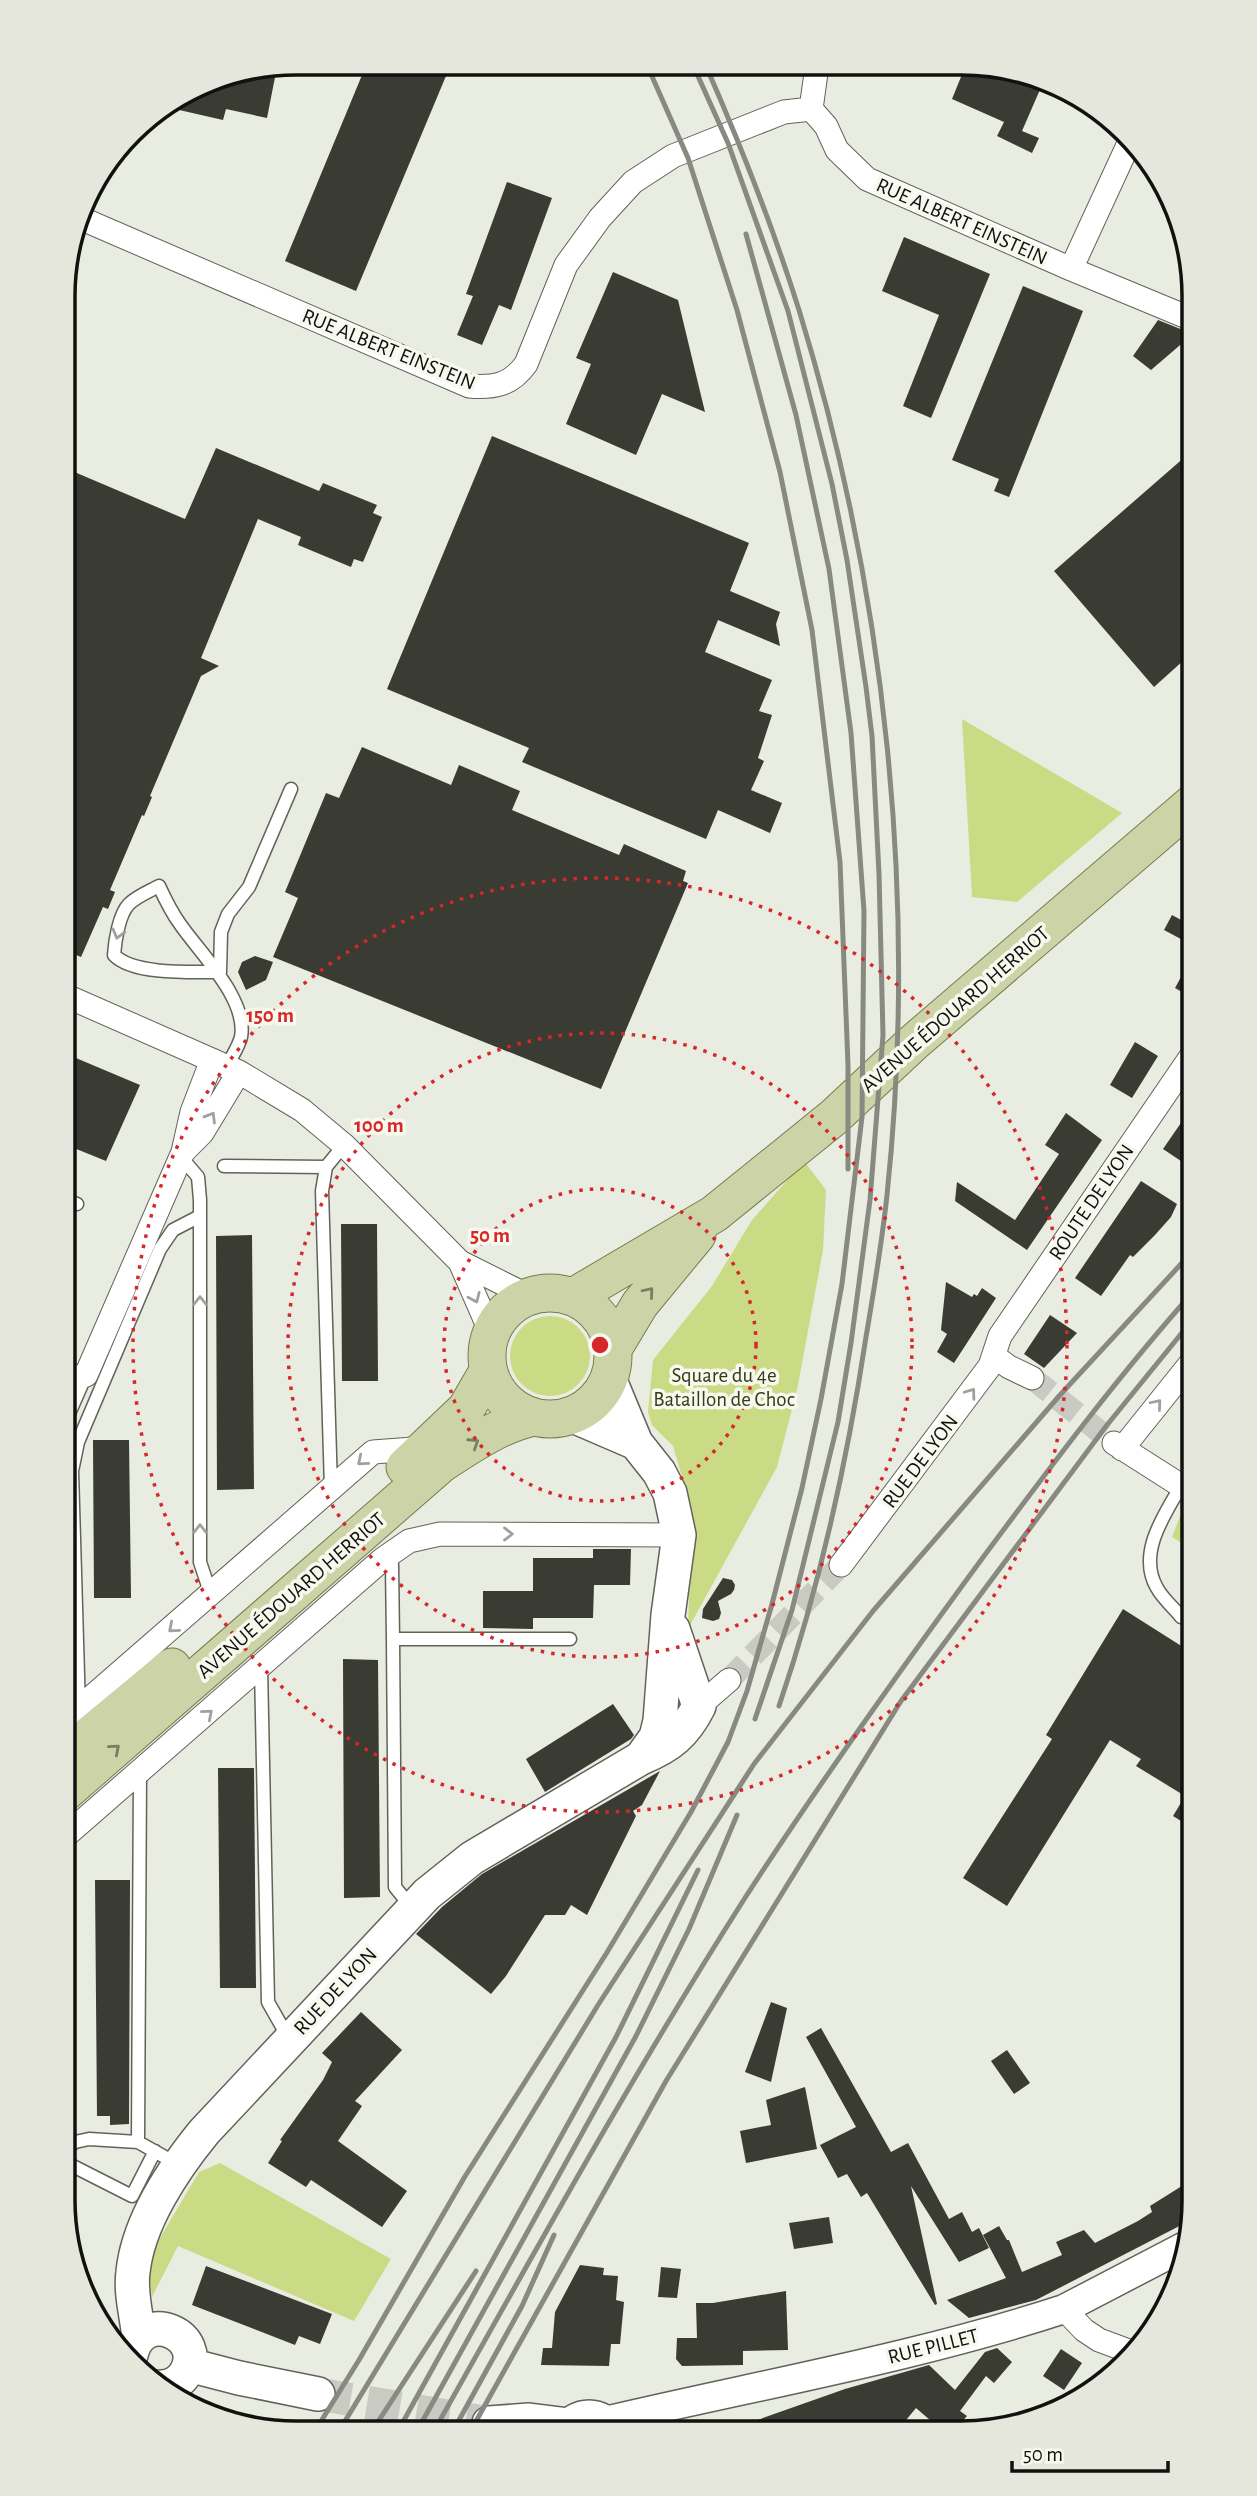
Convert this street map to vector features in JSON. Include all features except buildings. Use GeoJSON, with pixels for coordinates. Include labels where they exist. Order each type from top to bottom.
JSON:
{"type":"FeatureCollection","features":[{"type":"Feature","properties":{"kind":"main road","name":"AVENUE ÉDOUARD HERRIOT"},"geometry":{"type":"LineString","coordinates":[[573,1297],[714,1214],[834,1117],[913,1043],[1182,813]]}},
{"type":"Feature","properties":{"kind":"main road","name":"AVENUE ÉDOUARD HERRIOT"},"geometry":{"type":"LineString","coordinates":[[611,1363],[640,1304],[714,1214]]}},
{"type":"Feature","properties":{"kind":"main road"},"geometry":{"type":"LineString","coordinates":[[611,1363],[594,1400],[587,1407],[571,1415],[552,1419],[533,1417],[505,1400],[488,1371],[487,1352],[491,1333],[499,1317],[512,1305],[528,1297],[550,1292],[573,1297],[588,1305],[600,1317],[609,1332],[611,1363],[636,1443]]}},
{"type":"Feature","properties":{"kind":"main road","name":"AVENUE ÉDOUARD HERRIOT"},"geometry":{"type":"LineString","coordinates":[[75,1748],[239,1611],[427,1448],[466,1409],[488,1371]]}},
{"type":"Feature","properties":{"kind":"main road"},"geometry":{"type":"LineString","coordinates":[[571,1415],[636,1443]]}},
{"type":"Feature","properties":{"kind":"main road","name":"AVENUE ÉDOUARD HERRIOT"},"geometry":{"type":"LineString","coordinates":[[75,1783],[441,1464],[485,1436],[517,1420],[533,1417]]}},
{"type":"Feature","properties":{"kind":"main road","name":"RUE DE LYON"},"geometry":{"type":"LineString","coordinates":[[636,1443],[659,1472],[670,1493],[679,1535],[668,1615],[660,1721],[656,1737],[641,1758]]}},
{"type":"Feature","properties":{"kind":"main road"},"geometry":{"type":"LineString","coordinates":[[663,1685],[679,1703],[699,1706],[668,1615]]}},
{"type":"Feature","properties":{"kind":"main road","name":"RUE DE LYON"},"geometry":{"type":"LineString","coordinates":[[142,2333],[132,2274],[147,2217],[168,2158],[204,2132],[428,1894],[472,1858],[641,1758],[664,1748],[689,1726],[699,1706]]}},
{"type":"Feature","properties":{"kind":"main road"},"geometry":{"type":"LineString","coordinates":[[142,2333],[178,2334],[184,2340],[190,2356],[189,2365],[175,2384]]}},
{"type":"Feature","properties":{"kind":"main road"},"geometry":{"type":"LineString","coordinates":[[189,2365],[318,2394]]}},
{"type":"Feature","properties":{"kind":"main road"},"geometry":{"type":"LineString","coordinates":[[578,2421],[586,2416],[599,2421]]}},
{"type":"Feature","properties":{"kind":"main road"},"geometry":{"type":"LineString","coordinates":[[516,2421],[534,2421]]}},
{"type":"Feature","properties":{"kind":"street"},"geometry":{"type":"LineString","coordinates":[[811,109],[816,75]]}},
{"type":"Feature","properties":{"kind":"street","name":"RUE ALBERT EINSTEIN"},"geometry":{"type":"LineString","coordinates":[[89,222],[470,386],[488,388],[517,376],[566,265],[600,218],[633,182],[673,156],[784,112],[811,109],[826,126],[837,150],[867,179],[1071,270],[1182,315]]}},
{"type":"Feature","properties":{"kind":"street"},"geometry":{"type":"LineString","coordinates":[[1071,270],[1126,150]]}},
{"type":"Feature","properties":{"kind":"street"},"geometry":{"type":"LineString","coordinates":[[76,1000],[226,1066],[302,1110],[344,1145],[460,1262],[528,1297]]}},
{"type":"Feature","properties":{"kind":"street"},"geometry":{"type":"LineString","coordinates":[[86,1375],[182,1154],[192,1112],[226,1066]]}},
{"type":"Feature","properties":{"kind":"street","name":"ROUTE DE LYON"},"geometry":{"type":"LineString","coordinates":[[994,1356],[1000,1336],[1182,1070]]}},
{"type":"Feature","properties":{"kind":"street"},"geometry":{"type":"LineString","coordinates":[[460,1262],[491,1333]]}},
{"type":"Feature","properties":{"kind":"street"},"geometry":{"type":"LineString","coordinates":[[994,1356],[1032,1378]]}},
{"type":"Feature","properties":{"kind":"street","name":"RUE DE LYON"},"geometry":{"type":"LineString","coordinates":[[841,1564],[939,1437],[990,1366],[994,1356]]}},
{"type":"Feature","properties":{"kind":"street"},"geometry":{"type":"LineString","coordinates":[[1181,1373],[1118,1446],[1181,1486]]}},
{"type":"Feature","properties":{"kind":"street"},"geometry":{"type":"LineString","coordinates":[[75,1712],[373,1452],[427,1448]]}},
{"type":"Feature","properties":{"kind":"street"},"geometry":{"type":"LineString","coordinates":[[75,1828],[409,1541],[440,1534],[679,1535]]}},
{"type":"Feature","properties":{"kind":"street","name":"RUE DE LYON"},"geometry":{"type":"LineString","coordinates":[[699,1706],[729,1680]]}},
{"type":"Feature","properties":{"kind":"street","name":"RUE PILLET"},"geometry":{"type":"LineString","coordinates":[[633,2421],[665,2407],[797,2379],[975,2335],[1064,2309],[1175,2251]]}},
{"type":"Feature","properties":{"kind":"street"},"geometry":{"type":"LineString","coordinates":[[1064,2309],[1099,2340],[1123,2349]]}},
{"type":"Feature","properties":{"kind":"lane"},"geometry":{"type":"LineString","coordinates":[[220,972],[221,932],[228,914],[249,887],[291,789]]}},
{"type":"Feature","properties":{"kind":"lane"},"geometry":{"type":"LineString","coordinates":[[220,972],[134,967],[120,960],[114,955],[124,911],[130,903],[159,886],[181,926],[220,972],[240,1018],[241,1038],[226,1066]]}},
{"type":"Feature","properties":{"kind":"lane"},"geometry":{"type":"LineString","coordinates":[[331,1488],[323,1191],[326,1167],[344,1145]]}},
{"type":"Feature","properties":{"kind":"lane"},"geometry":{"type":"LineString","coordinates":[[182,1154],[198,1177],[200,1562],[211,1595]]}},
{"type":"Feature","properties":{"kind":"lane"},"geometry":{"type":"LineString","coordinates":[[224,1166],[326,1167]]}},
{"type":"Feature","properties":{"kind":"lane"},"geometry":{"type":"LineString","coordinates":[[75,1455],[78,1442],[160,1249],[173,1230],[200,1216]]}},
{"type":"Feature","properties":{"kind":"lane"},"geometry":{"type":"LineString","coordinates":[[75,1371],[86,1375],[75,1397]]}},
{"type":"Feature","properties":{"kind":"lane"},"geometry":{"type":"LineString","coordinates":[[1181,1497],[1155,1531],[1150,1566],[1156,1587],[1181,1617]]}},
{"type":"Feature","properties":{"kind":"lane"},"geometry":{"type":"LineString","coordinates":[[390,1555],[393,1565],[395,1887],[413,1909]]}},
{"type":"Feature","properties":{"kind":"lane"},"geometry":{"type":"LineString","coordinates":[[393,1639],[570,1639]]}},
{"type":"Feature","properties":{"kind":"lane"},"geometry":{"type":"LineString","coordinates":[[261,1668],[268,2002],[289,2039]]}},
{"type":"Feature","properties":{"kind":"lane"},"geometry":{"type":"LineString","coordinates":[[138,2142],[140,1772]]}},
{"type":"Feature","properties":{"kind":"lane"},"geometry":{"type":"LineString","coordinates":[[75,2142],[89,2139],[138,2142],[168,2158],[132,2196],[75,2167]]}},
{"type":"Feature","properties":{"kind":"green space"},"geometry":{"type":"Polygon","coordinates":[[[962,719],[1122,813],[1017,902],[972,897],[962,719]]]}},
{"type":"Feature","properties":{"kind":"green space","name":"Square du 4e Bataillon de Choc"},"geometry":{"type":"Polygon","coordinates":[[[804,1161],[826,1190],[823,1250],[797,1390],[777,1467],[688,1629],[691,1534],[687,1494],[673,1446],[652,1425],[648,1412],[653,1360],[712,1286],[752,1220],[804,1161]]]}},
{"type":"Feature","properties":{"kind":"green space"},"geometry":{"type":"Polygon","coordinates":[[[550,1316],[565,1319],[578,1328],[587,1341],[590,1356],[587,1371],[578,1384],[565,1393],[550,1396],[535,1393],[522,1384],[513,1371],[510,1356],[513,1341],[522,1328],[535,1319],[550,1316]]]}},
{"type":"Feature","properties":{"kind":"green space"},"geometry":{"type":"Polygon","coordinates":[[[1181,1513],[1181,1543],[1172,1537],[1181,1513]]]}},
{"type":"Feature","properties":{"kind":"green space"},"geometry":{"type":"Polygon","coordinates":[[[220,2163],[391,2259],[354,2321],[178,2246],[152,2297],[147,2260],[199,2172],[220,2163]]]}},
{"type":"Feature","properties":{"kind":"tunnel"},"geometry":{"type":"LineString","coordinates":[[1032,1378],[1114,1443]]}},
{"type":"Feature","properties":{"kind":"tunnel"},"geometry":{"type":"LineString","coordinates":[[729,1680],[841,1565]]}},
{"type":"Feature","properties":{"kind":"tunnel"},"geometry":{"type":"LineString","coordinates":[[318,2394],[477,2421]]}},
{"type":"Feature","properties":{"kind":"railway"},"geometry":{"type":"LineString","coordinates":[[652,75],[688,158],[737,310],[780,472],[812,630],[840,862],[848,1065],[848,1169]]}},
{"type":"Feature","properties":{"kind":"railway"},"geometry":{"type":"LineString","coordinates":[[698,75],[728,143],[788,311],[832,484],[847,560],[872,736],[879,874],[883,1035],[870,1200],[851,1343],[838,1422],[792,1610],[755,1719]]}},
{"type":"Feature","properties":{"kind":"railway"},"geometry":{"type":"LineString","coordinates":[[710,75],[744,156],[778,248],[799,310],[829,417],[854,526],[873,637],[887,748],[896,860],[899,972],[896,1084],[883,1230],[858,1384],[831,1523],[794,1661],[779,1706]]}},
{"type":"Feature","properties":{"kind":"railway"},"geometry":{"type":"LineString","coordinates":[[321,2421],[464,2178],[606,1954],[691,1812],[728,1742],[747,1691],[772,1604],[802,1488],[821,1399],[842,1284],[862,1117],[864,911],[851,733],[829,569],[796,415],[746,234]]}},
{"type":"Feature","properties":{"kind":"railway"},"geometry":{"type":"LineString","coordinates":[[345,2421],[598,2005],[754,1764],[873,1611],[1060,1395],[1181,1264]]}},
{"type":"Feature","properties":{"kind":"railway"},"geometry":{"type":"LineString","coordinates":[[440,2421],[623,2098],[702,1966],[772,1857],[891,1684],[1009,1522],[1112,1388],[1181,1305]]}},
{"type":"Feature","properties":{"kind":"railway"},"geometry":{"type":"LineString","coordinates":[[476,2421],[666,2081],[901,1701],[1107,1425],[1181,1333]]}},
{"type":"Feature","properties":{"kind":"railway"},"geometry":{"type":"LineString","coordinates":[[423,2421],[636,2036],[689,1929],[737,1815]]}},
{"type":"Feature","properties":{"kind":"railway"},"geometry":{"type":"LineString","coordinates":[[404,2421],[616,2037],[698,1870]]}},
{"type":"Feature","properties":{"kind":"railway"},"geometry":{"type":"LineString","coordinates":[[459,2421],[522,2306],[554,2235]]}},
{"type":"Feature","properties":{"kind":"railway"},"geometry":{"type":"LineString","coordinates":[[378,2421],[476,2271]]}}]}
